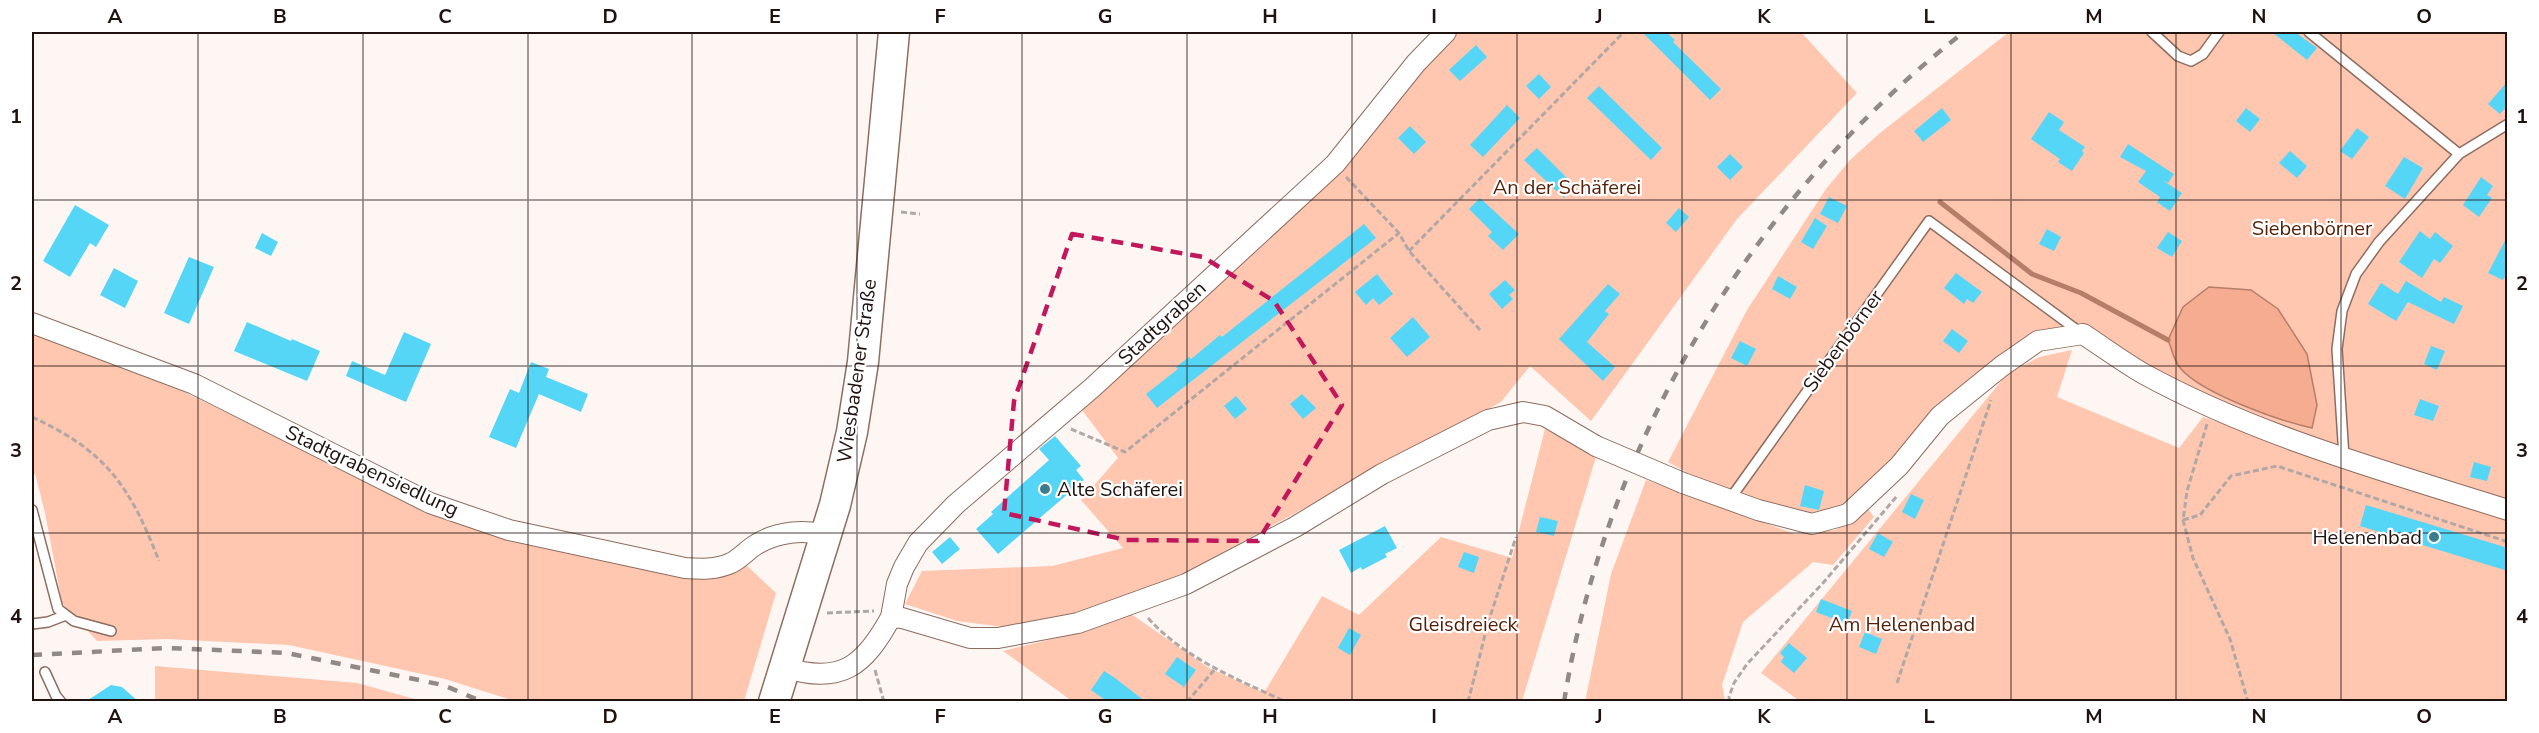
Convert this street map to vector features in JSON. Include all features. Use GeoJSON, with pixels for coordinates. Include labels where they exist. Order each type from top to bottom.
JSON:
{"type":"FeatureCollection","features":[{"type":"Feature","properties":{"kind":"main road","name":"Wiesbadener Straße"},"geometry":{"type":"LineString","coordinates":[[774,702],[844,471],[863,362],[894,32]]}},
{"type":"Feature","properties":{"kind":"street","name":"Stadtgraben"},"geometry":{"type":"LineString","coordinates":[[784,668],[799,673],[839,672],[850,668],[865,657],[877,643],[892,613],[897,584],[918,543],[956,504],[1053,421],[1335,164],[1416,63],[1446,32]]}},
{"type":"Feature","properties":{"kind":"street","name":"Stadtgrabensiedlung"},"geometry":{"type":"LineString","coordinates":[[32,323],[194,384],[430,503],[509,530],[676,566],[703,569],[731,563],[756,544],[771,537],[807,532],[825,535]]}},
{"type":"Feature","properties":{"kind":"street","name":"Siebenbörner"},"geometry":{"type":"LineString","coordinates":[[2083,334],[2144,373],[2275,433],[2508,510]]}},
{"type":"Feature","properties":{"kind":"street"},"geometry":{"type":"LineString","coordinates":[[892,613],[970,638],[998,638],[1078,623],[1185,584],[1295,527],[1382,474],[1488,420],[1523,412],[1545,416],[1596,446],[1683,483],[1758,510],[1812,524],[1848,514],[1899,466],[1940,416],[2002,366],[2038,341],[2083,334]]}},
{"type":"Feature","properties":{"kind":"lane"},"geometry":{"type":"LineString","coordinates":[[2152,32],[2178,56],[2191,61],[2204,54],[2218,32]]}},
{"type":"Feature","properties":{"kind":"lane"},"geometry":{"type":"LineString","coordinates":[[2309,32],[2459,154]]}},
{"type":"Feature","properties":{"kind":"lane"},"geometry":{"type":"LineString","coordinates":[[2344,457],[2337,349],[2342,311],[2356,274],[2379,242],[2459,154],[2508,124]]}},
{"type":"Feature","properties":{"kind":"lane","name":"Siebenbörner"},"geometry":{"type":"LineString","coordinates":[[1730,499],[1929,221],[2083,334]]}},
{"type":"Feature","properties":{"kind":"lane"},"geometry":{"type":"LineString","coordinates":[[32,510],[58,609],[74,621],[111,631]]}},
{"type":"Feature","properties":{"kind":"lane"},"geometry":{"type":"LineString","coordinates":[[32,624],[48,622],[66,615]]}},
{"type":"Feature","properties":{"kind":"lane"},"geometry":{"type":"LineString","coordinates":[[45,672],[61,702]]}},
{"type":"Feature","properties":{"kind":"path"},"geometry":{"type":"LineString","coordinates":[[1409,251],[1624,32]]}},
{"type":"Feature","properties":{"kind":"path"},"geometry":{"type":"LineString","coordinates":[[1335,164],[1399,233],[1409,251],[1480,330]]}},
{"type":"Feature","properties":{"kind":"path"},"geometry":{"type":"LineString","coordinates":[[1053,421],[1125,452],[1399,233]]}},
{"type":"Feature","properties":{"kind":"path"},"geometry":{"type":"LineString","coordinates":[[1897,683],[1991,400]]}},
{"type":"Feature","properties":{"kind":"path"},"geometry":{"type":"LineString","coordinates":[[2212,406],[2187,491],[2183,520],[2193,558],[2230,639],[2248,702]]}},
{"type":"Feature","properties":{"kind":"path"},"geometry":{"type":"LineString","coordinates":[[32,417],[73,439],[118,478],[142,518],[159,561]]}},
{"type":"Feature","properties":{"kind":"path"},"geometry":{"type":"LineString","coordinates":[[2183,520],[2200,515],[2231,476],[2277,466],[2508,542]]}},
{"type":"Feature","properties":{"kind":"path"},"geometry":{"type":"LineString","coordinates":[[1730,702],[1729,697],[1734,683],[1747,664],[1823,583],[1903,489]]}},
{"type":"Feature","properties":{"kind":"path"},"geometry":{"type":"LineString","coordinates":[[1468,702],[1488,623],[1516,537]]}},
{"type":"Feature","properties":{"kind":"path"},"geometry":{"type":"LineString","coordinates":[[1134,603],[1183,649],[1215,669],[1286,702]]}},
{"type":"Feature","properties":{"kind":"path"},"geometry":{"type":"LineString","coordinates":[[800,615],[892,613]]}},
{"type":"Feature","properties":{"kind":"path"},"geometry":{"type":"LineString","coordinates":[[865,657],[873,665],[885,702]]}},
{"type":"Feature","properties":{"kind":"path"},"geometry":{"type":"LineString","coordinates":[[1187,702],[1215,669]]}},
{"type":"Feature","properties":{"kind":"highlighted area"},"geometry":{"type":"Polygon","coordinates":[[[1072,234],[1203,257],[1274,301],[1342,405],[1258,541],[1126,540],[1004,513],[1014,401],[1072,234]]]}},
{"type":"Feature","properties":{"kind":"green space","name":"An der Schäferei"},"geometry":{"type":"Polygon","coordinates":[[[1452,32],[1801,32],[1857,93],[1737,219],[1591,421],[1530,366],[1501,402],[1166,583],[1089,610],[1004,627],[957,621],[905,604],[922,571],[1052,566],[1123,548],[1081,500],[1118,458],[1079,406],[1335,170],[1452,32]]]}},
{"type":"Feature","properties":{"kind":"green space","name":"Siebenbörner"},"geometry":{"type":"Polygon","coordinates":[[[2009,32],[2507,32],[2507,502],[2375,459],[2208,398],[2148,367],[2083,329],[2031,338],[1848,514],[1812,524],[1695,477],[1668,462],[1747,310],[1826,189],[1850,160],[1880,133],[2009,32]]]}},
{"type":"Feature","properties":{"kind":"green space"},"geometry":{"type":"Polygon","coordinates":[[[32,334],[182,391],[426,510],[506,540],[683,576],[713,579],[744,563],[776,593],[744,701],[515,701],[445,679],[289,645],[167,639],[97,641],[62,603],[45,513],[32,469],[32,334]]]}},
{"type":"Feature","properties":{"kind":"green space","name":"Helenenbad"},"geometry":{"type":"Polygon","coordinates":[[[2072,350],[2057,397],[2179,448],[2203,417],[2507,517],[2507,701],[1801,702],[1761,673],[2007,374],[2039,357],[2072,350]]]}},
{"type":"Feature","properties":{"kind":"green space","name":"Gleisdreieck"},"geometry":{"type":"Polygon","coordinates":[[[1545,429],[1596,457],[1522,701],[1072,701],[1003,651],[1081,632],[1131,614],[1209,668],[1264,693],[1322,596],[1359,615],[1441,537],[1512,558],[1545,429]]]}},
{"type":"Feature","properties":{"kind":"green space"},"geometry":{"type":"Polygon","coordinates":[[[1646,480],[1795,534],[1835,530],[1868,509],[1874,517],[1833,565],[1813,562],[1743,622],[1722,685],[1725,701],[1585,702],[1611,574],[1646,480]]]}},
{"type":"Feature","properties":{"kind":"green space"},"geometry":{"type":"Polygon","coordinates":[[[155,666],[357,683],[422,701],[155,701],[155,666]]]}},
{"type":"Feature","properties":{"kind":"shaded area"},"geometry":{"type":"Polygon","coordinates":[[[2209,287],[2251,290],[2278,309],[2307,354],[2317,405],[2312,428],[2262,413],[2224,397],[2206,388],[2179,366],[2168,340],[2183,307],[2209,287]]]}},
{"type":"Feature","properties":{"kind":"building"},"geometry":{"type":"Polygon","coordinates":[[[1642,32],[1666,32],[1675,40],[1673,42],[1721,89],[1710,100],[1642,32]]]}},
{"type":"Feature","properties":{"kind":"building"},"geometry":{"type":"Polygon","coordinates":[[[2272,32],[2295,32],[2317,48],[2307,60],[2272,32]]]}},
{"type":"Feature","properties":{"kind":"building"},"geometry":{"type":"Polygon","coordinates":[[[1476,45],[1487,57],[1460,81],[1449,70],[1476,45]]]}},
{"type":"Feature","properties":{"kind":"building"},"geometry":{"type":"Polygon","coordinates":[[[1539,74],[1551,87],[1539,99],[1526,86],[1539,74]]]}},
{"type":"Feature","properties":{"kind":"building"},"geometry":{"type":"Polygon","coordinates":[[[2508,81],[2508,105],[2500,114],[2488,104],[2508,81]]]}},
{"type":"Feature","properties":{"kind":"building"},"geometry":{"type":"Polygon","coordinates":[[[1599,86],[1662,148],[1651,160],[1587,98],[1599,86]]]}},
{"type":"Feature","properties":{"kind":"building"},"geometry":{"type":"Polygon","coordinates":[[[1507,105],[1520,118],[1483,157],[1470,145],[1507,105]]]}},
{"type":"Feature","properties":{"kind":"building"},"geometry":{"type":"Polygon","coordinates":[[[1942,108],[1951,120],[1923,142],[1914,131],[1942,108]]]}},
{"type":"Feature","properties":{"kind":"building"},"geometry":{"type":"Polygon","coordinates":[[[2246,108],[2260,119],[2250,132],[2236,121],[2246,108]]]}},
{"type":"Feature","properties":{"kind":"building"},"geometry":{"type":"Polygon","coordinates":[[[2049,112],[2064,122],[2059,130],[2085,147],[2082,151],[2084,153],[2072,171],[2058,162],[2060,159],[2031,139],[2049,112]]]}},
{"type":"Feature","properties":{"kind":"building"},"geometry":{"type":"Polygon","coordinates":[[[1410,126],[1426,142],[1414,154],[1398,138],[1410,126]]]}},
{"type":"Feature","properties":{"kind":"building"},"geometry":{"type":"Polygon","coordinates":[[[2357,128],[2369,137],[2352,159],[2340,151],[2357,128]]]}},
{"type":"Feature","properties":{"kind":"building"},"geometry":{"type":"Polygon","coordinates":[[[2128,144],[2174,174],[2168,183],[2162,180],[2182,193],[2170,211],[2157,202],[2160,197],[2138,182],[2146,171],[2120,157],[2128,144]]]}},
{"type":"Feature","properties":{"kind":"building"},"geometry":{"type":"Polygon","coordinates":[[[1537,148],[1575,186],[1564,198],[1524,160],[1537,148]]]}},
{"type":"Feature","properties":{"kind":"building"},"geometry":{"type":"Polygon","coordinates":[[[2290,151],[2307,166],[2297,178],[2279,163],[2290,151]]]}},
{"type":"Feature","properties":{"kind":"building"},"geometry":{"type":"Polygon","coordinates":[[[1730,154],[1743,167],[1730,180],[1717,167],[1730,154]]]}},
{"type":"Feature","properties":{"kind":"building"},"geometry":{"type":"Polygon","coordinates":[[[2404,157],[2423,168],[2405,199],[2385,186],[2404,157]]]}},
{"type":"Feature","properties":{"kind":"building"},"geometry":{"type":"Polygon","coordinates":[[[2481,177],[2493,186],[2487,195],[2492,198],[2479,217],[2463,205],[2481,177]]]}},
{"type":"Feature","properties":{"kind":"building"},"geometry":{"type":"Polygon","coordinates":[[[1829,197],[1847,206],[1838,223],[1820,214],[1829,197]]]}},
{"type":"Feature","properties":{"kind":"building"},"geometry":{"type":"Polygon","coordinates":[[[1480,198],[1519,234],[1503,250],[1488,236],[1492,232],[1469,209],[1480,198]]]}},
{"type":"Feature","properties":{"kind":"building"},"geometry":{"type":"Polygon","coordinates":[[[75,205],[109,225],[96,247],[90,243],[70,277],[43,261],[75,205]]]}},
{"type":"Feature","properties":{"kind":"building"},"geometry":{"type":"Polygon","coordinates":[[[1679,208],[1689,217],[1676,232],[1666,223],[1679,208]]]}},
{"type":"Feature","properties":{"kind":"building"},"geometry":{"type":"Polygon","coordinates":[[[1815,218],[1827,226],[1813,249],[1801,242],[1815,218]]]}},
{"type":"Feature","properties":{"kind":"building"},"geometry":{"type":"Polygon","coordinates":[[[1364,224],[1376,238],[1157,408],[1146,394],[1178,369],[1176,367],[1189,357],[1191,359],[1220,335],[1222,337],[1364,224]]]}},
{"type":"Feature","properties":{"kind":"building"},"geometry":{"type":"Polygon","coordinates":[[[2047,229],[2061,237],[2054,251],[2039,244],[2047,229]]]}},
{"type":"Feature","properties":{"kind":"building"},"geometry":{"type":"Polygon","coordinates":[[[2420,231],[2430,239],[2435,232],[2453,246],[2440,263],[2434,259],[2422,278],[2399,262],[2420,231]]]}},
{"type":"Feature","properties":{"kind":"building"},"geometry":{"type":"Polygon","coordinates":[[[2168,232],[2182,241],[2172,257],[2157,248],[2168,232]]]}},
{"type":"Feature","properties":{"kind":"building"},"geometry":{"type":"Polygon","coordinates":[[[262,233],[278,242],[271,256],[255,248],[262,233]]]}},
{"type":"Feature","properties":{"kind":"building"},"geometry":{"type":"Polygon","coordinates":[[[2508,235],[2508,271],[2503,280],[2488,273],[2508,235]]]}},
{"type":"Feature","properties":{"kind":"building"},"geometry":{"type":"Polygon","coordinates":[[[189,257],[214,267],[189,324],[164,313],[189,257]]]}},
{"type":"Feature","properties":{"kind":"building"},"geometry":{"type":"Polygon","coordinates":[[[114,268],[138,281],[125,308],[100,295],[114,268]]]}},
{"type":"Feature","properties":{"kind":"building"},"geometry":{"type":"Polygon","coordinates":[[[1956,273],[1982,292],[1973,303],[1967,299],[1964,304],[1944,288],[1956,273]]]}},
{"type":"Feature","properties":{"kind":"building"},"geometry":{"type":"Polygon","coordinates":[[[1377,274],[1393,294],[1379,305],[1373,298],[1366,305],[1355,292],[1377,274]]]}},
{"type":"Feature","properties":{"kind":"building"},"geometry":{"type":"Polygon","coordinates":[[[1778,276],[1797,287],[1790,299],[1772,289],[1778,276]]]}},
{"type":"Feature","properties":{"kind":"building"},"geometry":{"type":"Polygon","coordinates":[[[1505,280],[1515,290],[1509,295],[1513,299],[1502,309],[1489,294],[1505,280]]]}},
{"type":"Feature","properties":{"kind":"building"},"geometry":{"type":"Polygon","coordinates":[[[2406,281],[2441,302],[2444,297],[2463,306],[2454,324],[2408,302],[2396,321],[2368,304],[2381,283],[2398,294],[2406,281]]]}},
{"type":"Feature","properties":{"kind":"building"},"geometry":{"type":"Polygon","coordinates":[[[1608,284],[1620,294],[1605,311],[1609,314],[1587,342],[1615,367],[1603,381],[1559,339],[1608,284]]]}},
{"type":"Feature","properties":{"kind":"building"},"geometry":{"type":"Polygon","coordinates":[[[1413,317],[1430,337],[1407,357],[1390,338],[1413,317]]]}},
{"type":"Feature","properties":{"kind":"building"},"geometry":{"type":"Polygon","coordinates":[[[247,322],[320,351],[307,381],[234,351],[247,322]]]}},
{"type":"Feature","properties":{"kind":"building"},"geometry":{"type":"Polygon","coordinates":[[[1952,329],[1968,341],[1959,353],[1943,341],[1952,329]]]}},
{"type":"Feature","properties":{"kind":"building"},"geometry":{"type":"Polygon","coordinates":[[[404,332],[431,344],[406,402],[346,376],[352,361],[385,375],[404,332]]]}},
{"type":"Feature","properties":{"kind":"building"},"geometry":{"type":"Polygon","coordinates":[[[1740,341],[1756,349],[1747,366],[1731,358],[1740,341]]]}},
{"type":"Feature","properties":{"kind":"building"},"geometry":{"type":"Polygon","coordinates":[[[2431,346],[2445,351],[2437,370],[2424,364],[2431,346]]]}},
{"type":"Feature","properties":{"kind":"building"},"geometry":{"type":"Polygon","coordinates":[[[531,362],[549,369],[546,377],[588,394],[581,412],[539,394],[516,448],[489,437],[510,389],[519,393],[531,362]]]}},
{"type":"Feature","properties":{"kind":"building"},"geometry":{"type":"Polygon","coordinates":[[[1302,394],[1316,408],[1303,419],[1290,404],[1302,394]]]}},
{"type":"Feature","properties":{"kind":"building"},"geometry":{"type":"Polygon","coordinates":[[[1236,396],[1247,409],[1235,419],[1224,406],[1236,396]]]}},
{"type":"Feature","properties":{"kind":"building"},"geometry":{"type":"Polygon","coordinates":[[[2420,399],[2439,406],[2433,421],[2414,415],[2420,399]]]}},
{"type":"Feature","properties":{"kind":"building"},"geometry":{"type":"Polygon","coordinates":[[[1055,436],[1081,466],[1076,470],[1084,480],[998,554],[976,529],[993,514],[991,512],[1049,460],[1039,449],[1055,436]]]}},
{"type":"Feature","properties":{"kind":"building"},"geometry":{"type":"Polygon","coordinates":[[[2474,462],[2491,467],[2487,481],[2470,477],[2474,462]]]}},
{"type":"Feature","properties":{"kind":"building"},"geometry":{"type":"Polygon","coordinates":[[[1805,485],[1824,491],[1819,510],[1800,506],[1805,485]]]}},
{"type":"Feature","properties":{"kind":"building"},"geometry":{"type":"Polygon","coordinates":[[[1911,494],[1924,500],[1915,519],[1902,512],[1911,494]]]}},
{"type":"Feature","properties":{"kind":"building","name":"Helenenbad"},"geometry":{"type":"Polygon","coordinates":[[[2366,505],[2508,548],[2508,571],[2360,526],[2366,505]]]}},
{"type":"Feature","properties":{"kind":"building"},"geometry":{"type":"Polygon","coordinates":[[[1540,517],[1558,521],[1554,536],[1536,532],[1540,517]]]}},
{"type":"Feature","properties":{"kind":"building"},"geometry":{"type":"Polygon","coordinates":[[[1385,526],[1397,548],[1385,554],[1387,557],[1351,573],[1339,550],[1385,526]]]}},
{"type":"Feature","properties":{"kind":"building"},"geometry":{"type":"Polygon","coordinates":[[[1878,533],[1893,542],[1884,557],[1869,549],[1878,533]]]}},
{"type":"Feature","properties":{"kind":"building"},"geometry":{"type":"Polygon","coordinates":[[[950,537],[960,549],[942,564],[932,552],[950,537]]]}},
{"type":"Feature","properties":{"kind":"building"},"geometry":{"type":"Polygon","coordinates":[[[1464,552],[1479,557],[1474,573],[1458,567],[1464,552]]]}},
{"type":"Feature","properties":{"kind":"building"},"geometry":{"type":"Polygon","coordinates":[[[1821,599],[1852,611],[1847,624],[1816,612],[1821,599]]]}},
{"type":"Feature","properties":{"kind":"building"},"geometry":{"type":"Polygon","coordinates":[[[1349,628],[1361,635],[1350,655],[1338,648],[1349,628]]]}},
{"type":"Feature","properties":{"kind":"building"},"geometry":{"type":"Polygon","coordinates":[[[1865,632],[1882,639],[1876,654],[1859,647],[1865,632]]]}},
{"type":"Feature","properties":{"kind":"building"},"geometry":{"type":"Polygon","coordinates":[[[1789,643],[1807,658],[1794,673],[1781,662],[1784,657],[1780,653],[1789,643]]]}},
{"type":"Feature","properties":{"kind":"building"},"geometry":{"type":"Polygon","coordinates":[[[1177,657],[1196,670],[1184,687],[1165,674],[1177,657]]]}},
{"type":"Feature","properties":{"kind":"building"},"geometry":{"type":"Polygon","coordinates":[[[1104,671],[1146,702],[1108,702],[1091,690],[1104,671]]]}},
{"type":"Feature","properties":{"kind":"building"},"geometry":{"type":"Polygon","coordinates":[[[111,685],[122,687],[139,702],[85,702],[111,685]]]}},
{"type":"Feature","properties":{"kind":"waterway","name":"Siebenbörner"},"geometry":{"type":"LineString","coordinates":[[1940,202],[2032,274],[2081,293],[2168,340]]}},
{"type":"Feature","properties":{"kind":"railway"},"geometry":{"type":"LineString","coordinates":[[1564,702],[1585,604],[1615,509],[1654,417],[1701,329],[1757,246],[1819,168],[1889,97],[1964,32]]}},
{"type":"Feature","properties":{"kind":"railway"},"geometry":{"type":"LineString","coordinates":[[32,655],[167,648],[287,653],[443,685],[483,702]]}},
{"type":"Feature","properties":{"kind":"place","name":"Alte Schäferei"},"geometry":{"type":"Point","coordinates":[1045,489]}},
{"type":"Feature","properties":{"kind":"place","name":"Helenenbad"},"geometry":{"type":"Point","coordinates":[2434,537]}},
{"type":"Feature","properties":{"kind":"park label","name":"Am Helenenbad"},"geometry":{"type":"Point","coordinates":[1902,624]}}]}
